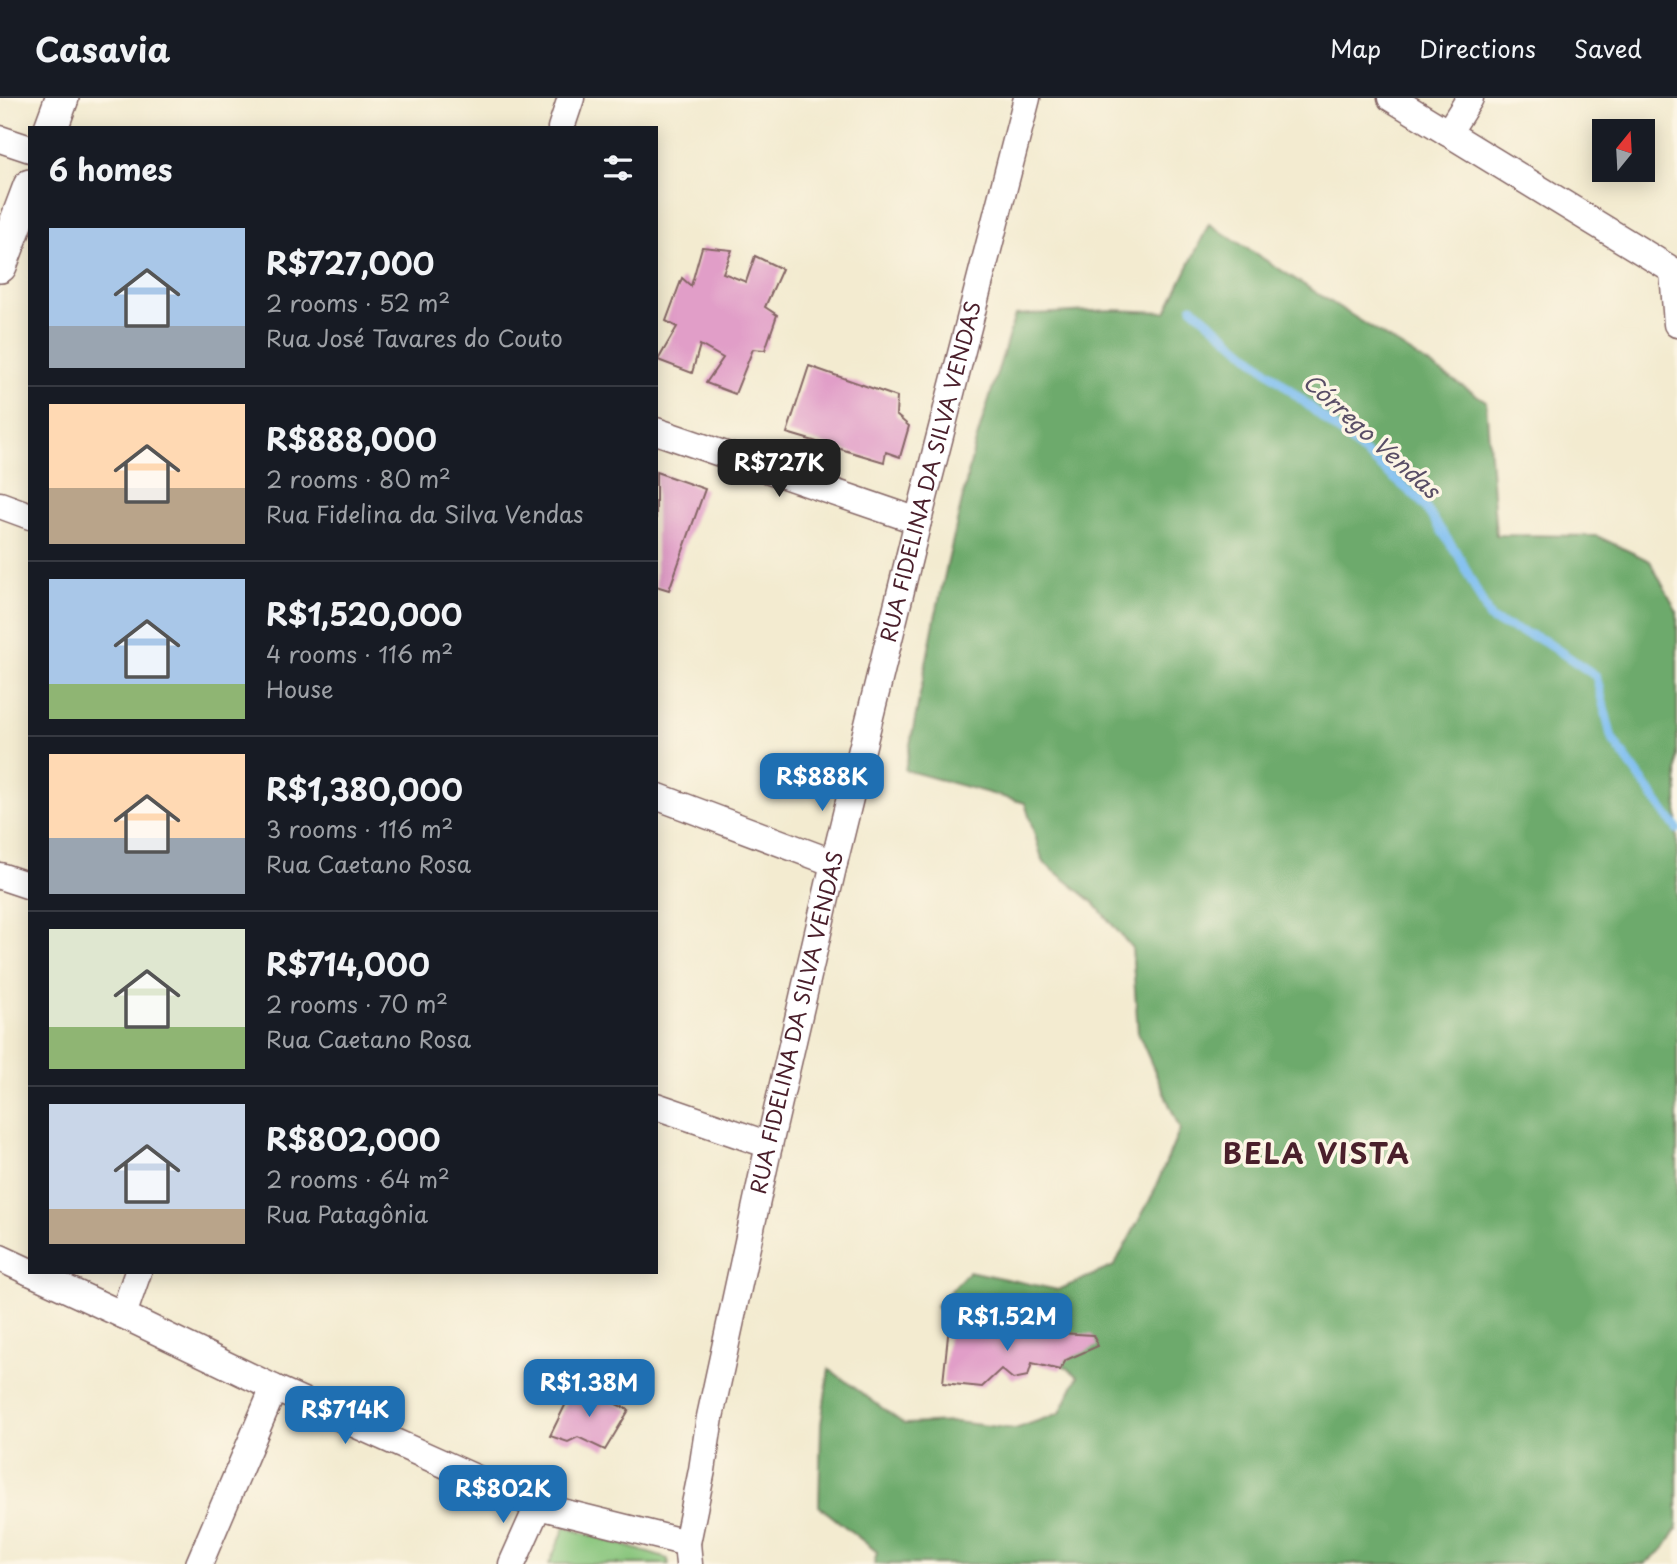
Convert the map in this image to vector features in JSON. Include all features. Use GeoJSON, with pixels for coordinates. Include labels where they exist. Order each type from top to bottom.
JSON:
{"type":"FeatureCollection","features":[{"type":"Feature","properties":{"kind":"street"},"geometry":{"type":"LineString","coordinates":[[52,126],[62,98]]}},
{"type":"Feature","properties":{"kind":"street"},"geometry":{"type":"LineString","coordinates":[[562,126],[572,98]]}},
{"type":"Feature","properties":{"kind":"street","name":"RUA FIDELINA DA SILVA VENDAS"},"geometry":{"type":"LineString","coordinates":[[688,1554],[710,1417],[834,863],[918,521],[1027,98]]}},
{"type":"Feature","properties":{"kind":"street"},"geometry":{"type":"LineString","coordinates":[[1391,98],[1675,272],[1677,324]]}},
{"type":"Feature","properties":{"kind":"street"},"geometry":{"type":"LineString","coordinates":[[1448,133],[1470,98]]}},
{"type":"Feature","properties":{"kind":"street"},"geometry":{"type":"LineString","coordinates":[[0,139],[28,148]]}},
{"type":"Feature","properties":{"kind":"street"},"geometry":{"type":"LineString","coordinates":[[0,266],[28,191]]}},
{"type":"Feature","properties":{"kind":"street"},"geometry":{"type":"LineString","coordinates":[[658,432],[918,521]]}},
{"type":"Feature","properties":{"kind":"street"},"geometry":{"type":"LineString","coordinates":[[0,505],[28,515]]}},
{"type":"Feature","properties":{"kind":"street"},"geometry":{"type":"LineString","coordinates":[[658,797],[834,863]]}},
{"type":"Feature","properties":{"kind":"street"},"geometry":{"type":"LineString","coordinates":[[0,876],[28,885]]}},
{"type":"Feature","properties":{"kind":"street"},"geometry":{"type":"LineString","coordinates":[[658,1107],[769,1145]]}},
{"type":"Feature","properties":{"kind":"street"},"geometry":{"type":"LineString","coordinates":[[0,1258],[28,1271]]}},
{"type":"Feature","properties":{"kind":"street"},"geometry":{"type":"LineString","coordinates":[[34,1274],[274,1388],[538,1506],[688,1554]]}},
{"type":"Feature","properties":{"kind":"street"},"geometry":{"type":"LineString","coordinates":[[122,1315],[137,1274]]}},
{"type":"Feature","properties":{"kind":"street"},"geometry":{"type":"LineString","coordinates":[[199,1564],[274,1388]]}},
{"type":"Feature","properties":{"kind":"street"},"geometry":{"type":"LineString","coordinates":[[512,1564],[538,1506]]}},
{"type":"Feature","properties":{"kind":"green space"},"geometry":{"type":"Polygon","coordinates":[[[1209,224],[1486,401],[1496,535],[1597,536],[1650,561],[1677,612],[1677,1529],[1664,1549],[1645,1564],[874,1564],[877,1552],[819,1506],[821,1424],[829,1369],[904,1424],[956,1422],[1015,1429],[1060,1413],[1078,1376],[1039,1348],[969,1344],[936,1306],[969,1271],[1058,1290],[1114,1266],[1152,1196],[1180,1129],[1138,1033],[1132,948],[1094,903],[1043,862],[1025,803],[905,770],[936,613],[974,448],[1015,315],[1111,310],[1166,312],[1209,224]]]}},
{"type":"Feature","properties":{"kind":"green space"},"geometry":{"type":"Polygon","coordinates":[[[565,1527],[668,1559],[669,1564],[549,1564],[565,1527]]]}},
{"type":"Feature","properties":{"kind":"building"},"geometry":{"type":"Polygon","coordinates":[[[702,247],[732,250],[723,273],[746,282],[755,256],[782,269],[765,307],[777,315],[765,350],[753,349],[735,394],[706,383],[723,358],[700,345],[692,373],[658,360],[677,327],[666,321],[682,278],[691,286],[702,247]]]}},
{"type":"Feature","properties":{"kind":"building"},"geometry":{"type":"Polygon","coordinates":[[[809,366],[897,397],[896,415],[909,426],[900,457],[886,452],[884,462],[787,433],[809,366]]]}},
{"type":"Feature","properties":{"kind":"building"},"geometry":{"type":"Polygon","coordinates":[[[658,473],[705,489],[669,590],[658,587],[658,473]]]}},
{"type":"Feature","properties":{"kind":"building"},"geometry":{"type":"Polygon","coordinates":[[[949,1326],[1093,1335],[1098,1346],[1066,1360],[1060,1370],[1032,1363],[1028,1376],[1013,1379],[1001,1369],[982,1387],[943,1383],[949,1326]]]}},
{"type":"Feature","properties":{"kind":"building"},"geometry":{"type":"Polygon","coordinates":[[[575,1385],[629,1410],[605,1450],[578,1437],[568,1442],[550,1436],[575,1385]]]}},
{"type":"Feature","properties":{"kind":"waterway","name":"Córrego Vendas"},"geometry":{"type":"LineString","coordinates":[[1192,307],[1420,500],[1459,556],[1491,620],[1543,640],[1596,676],[1612,739],[1677,829]]}},
{"type":"Feature","properties":{"kind":"district","name":"BELA VISTA"},"geometry":{"type":"Point","coordinates":[1317,1154]}}]}
